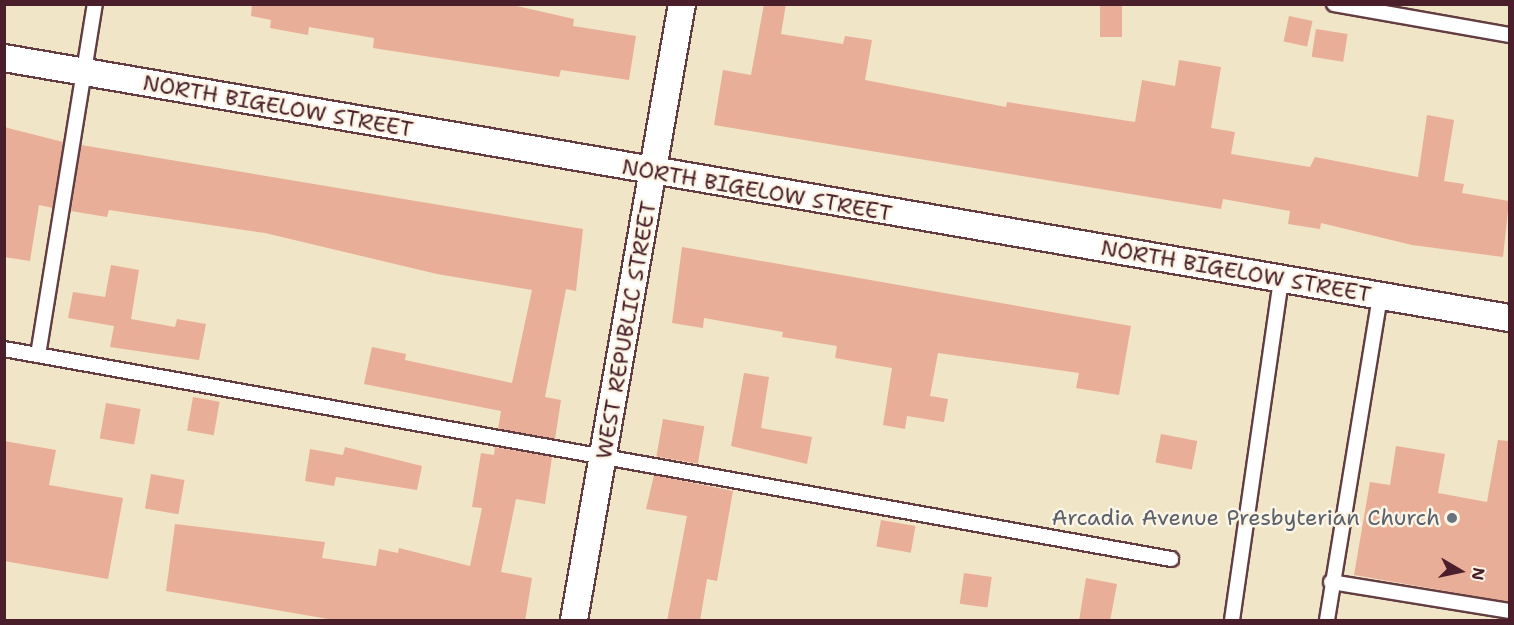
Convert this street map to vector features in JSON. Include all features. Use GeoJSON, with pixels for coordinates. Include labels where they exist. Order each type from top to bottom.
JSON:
{"type":"FeatureCollection","features":[{"type":"Feature","properties":{"kind":"street","name":"WEST REPUBLIC STREET"},"geometry":{"type":"LineString","coordinates":[[574,621],[655,172],[682,4]]}},
{"type":"Feature","properties":{"kind":"street","name":"NORTH BIGELOW STREET"},"geometry":{"type":"LineString","coordinates":[[4,58],[1509,318]]}},
{"type":"Feature","properties":{"kind":"lane"},"geometry":{"type":"LineString","coordinates":[[38,355],[95,4]]}},
{"type":"Feature","properties":{"kind":"lane"},"geometry":{"type":"LineString","coordinates":[[1334,4],[1509,35]]}},
{"type":"Feature","properties":{"kind":"lane"},"geometry":{"type":"LineString","coordinates":[[1232,621],[1281,279]]}},
{"type":"Feature","properties":{"kind":"lane"},"geometry":{"type":"LineString","coordinates":[[1327,621],[1331,582],[1380,296]]}},
{"type":"Feature","properties":{"kind":"lane"},"geometry":{"type":"LineString","coordinates":[[4,349],[1171,559]]}},
{"type":"Feature","properties":{"kind":"lane"},"geometry":{"type":"LineString","coordinates":[[1331,582],[1509,611]]}},
{"type":"Feature","properties":{"kind":"building"},"geometry":{"type":"Polygon","coordinates":[[[252,4],[508,4],[574,19],[573,26],[636,36],[629,80],[561,70],[559,77],[373,48],[374,38],[309,27],[308,35],[270,28],[271,20],[251,16],[252,4]]]}},
{"type":"Feature","properties":{"kind":"building"},"geometry":{"type":"Polygon","coordinates":[[[764,4],[786,4],[781,34],[843,44],[845,36],[872,40],[865,80],[1006,107],[1007,102],[1135,122],[1142,80],[1175,86],[1179,60],[1221,67],[1211,128],[1235,132],[1231,154],[1310,167],[1315,157],[1418,177],[1427,115],[1454,120],[1444,181],[1464,184],[1462,193],[1509,201],[1503,257],[1412,245],[1321,223],[1320,229],[1288,224],[1290,211],[1223,199],[1221,209],[714,125],[723,70],[751,75],[764,4]]]}},
{"type":"Feature","properties":{"kind":"building"},"geometry":{"type":"Polygon","coordinates":[[[1100,4],[1122,4],[1122,37],[1100,37],[1100,4]]]}},
{"type":"Feature","properties":{"kind":"building"},"geometry":{"type":"Polygon","coordinates":[[[1289,16],[1312,21],[1307,46],[1284,41],[1289,16]]]}},
{"type":"Feature","properties":{"kind":"building"},"geometry":{"type":"Polygon","coordinates":[[[1316,29],[1348,34],[1343,62],[1312,57],[1316,29]]]}},
{"type":"Feature","properties":{"kind":"building"},"geometry":{"type":"Polygon","coordinates":[[[4,127],[63,142],[53,208],[39,205],[30,261],[4,257],[4,127]]]}},
{"type":"Feature","properties":{"kind":"building"},"geometry":{"type":"Polygon","coordinates":[[[81,145],[583,229],[576,291],[566,289],[545,397],[561,400],[555,439],[498,429],[501,411],[364,384],[372,347],[406,354],[405,360],[512,383],[532,290],[437,274],[265,233],[109,210],[107,217],[71,211],[81,145]]]}},
{"type":"Feature","properties":{"kind":"building"},"geometry":{"type":"Polygon","coordinates":[[[682,247],[1131,326],[1119,395],[1076,388],[1079,373],[938,353],[930,396],[948,399],[944,422],[907,416],[905,429],[883,425],[892,368],[835,358],[837,346],[782,337],[783,332],[704,318],[703,328],[672,323],[682,247]]]}},
{"type":"Feature","properties":{"kind":"building"},"geometry":{"type":"Polygon","coordinates":[[[111,265],[139,270],[131,319],[175,327],[177,319],[206,324],[199,360],[110,347],[114,326],[68,318],[73,292],[105,297],[111,265]]]}},
{"type":"Feature","properties":{"kind":"building"},"geometry":{"type":"Polygon","coordinates":[[[744,373],[769,377],[761,428],[812,437],[807,464],[731,446],[744,373]]]}},
{"type":"Feature","properties":{"kind":"building"},"geometry":{"type":"Polygon","coordinates":[[[193,397],[220,402],[214,435],[187,430],[193,397]]]}},
{"type":"Feature","properties":{"kind":"building"},"geometry":{"type":"Polygon","coordinates":[[[106,403],[140,409],[134,445],[100,438],[106,403]]]}},
{"type":"Feature","properties":{"kind":"building"},"geometry":{"type":"Polygon","coordinates":[[[663,419],[704,426],[698,464],[656,456],[663,419]]]}},
{"type":"Feature","properties":{"kind":"building"},"geometry":{"type":"Polygon","coordinates":[[[1161,434],[1197,441],[1192,470],[1155,462],[1161,434]]]}},
{"type":"Feature","properties":{"kind":"building"},"geometry":{"type":"Polygon","coordinates":[[[1498,440],[1509,441],[1509,602],[1354,575],[1370,482],[1390,485],[1396,446],[1445,454],[1438,493],[1487,502],[1498,440]]]}},
{"type":"Feature","properties":{"kind":"building"},"geometry":{"type":"Polygon","coordinates":[[[4,441],[56,450],[49,485],[123,498],[108,579],[4,561],[4,441]]]}},
{"type":"Feature","properties":{"kind":"building"},"geometry":{"type":"Polygon","coordinates":[[[345,447],[422,466],[417,490],[336,477],[334,486],[305,481],[310,449],[343,455],[345,447]]]}},
{"type":"Feature","properties":{"kind":"building"},"geometry":{"type":"Polygon","coordinates":[[[495,447],[552,457],[545,504],[516,499],[501,572],[532,578],[525,621],[340,621],[166,591],[175,524],[325,542],[322,558],[376,566],[379,549],[398,553],[399,548],[470,566],[482,508],[472,507],[481,453],[494,455],[495,447]]]}},
{"type":"Feature","properties":{"kind":"building"},"geometry":{"type":"Polygon","coordinates":[[[151,474],[184,480],[178,514],[145,508],[151,474]]]}},
{"type":"Feature","properties":{"kind":"building"},"geometry":{"type":"Polygon","coordinates":[[[654,475],[733,491],[717,581],[707,579],[700,621],[667,621],[687,516],[646,509],[654,475]]]}},
{"type":"Feature","properties":{"kind":"building"},"geometry":{"type":"Polygon","coordinates":[[[881,520],[915,526],[911,553],[876,547],[881,520]]]}},
{"type":"Feature","properties":{"kind":"building"},"geometry":{"type":"Polygon","coordinates":[[[964,573],[992,577],[987,608],[960,604],[964,573]]]}},
{"type":"Feature","properties":{"kind":"building"},"geometry":{"type":"Polygon","coordinates":[[[1086,578],[1117,584],[1110,621],[1079,621],[1086,578]]]}},
{"type":"Feature","properties":{"kind":"place","name":"Arcadia Avenue Presbyterian Church"},"geometry":{"type":"Point","coordinates":[1452,518]}}]}
